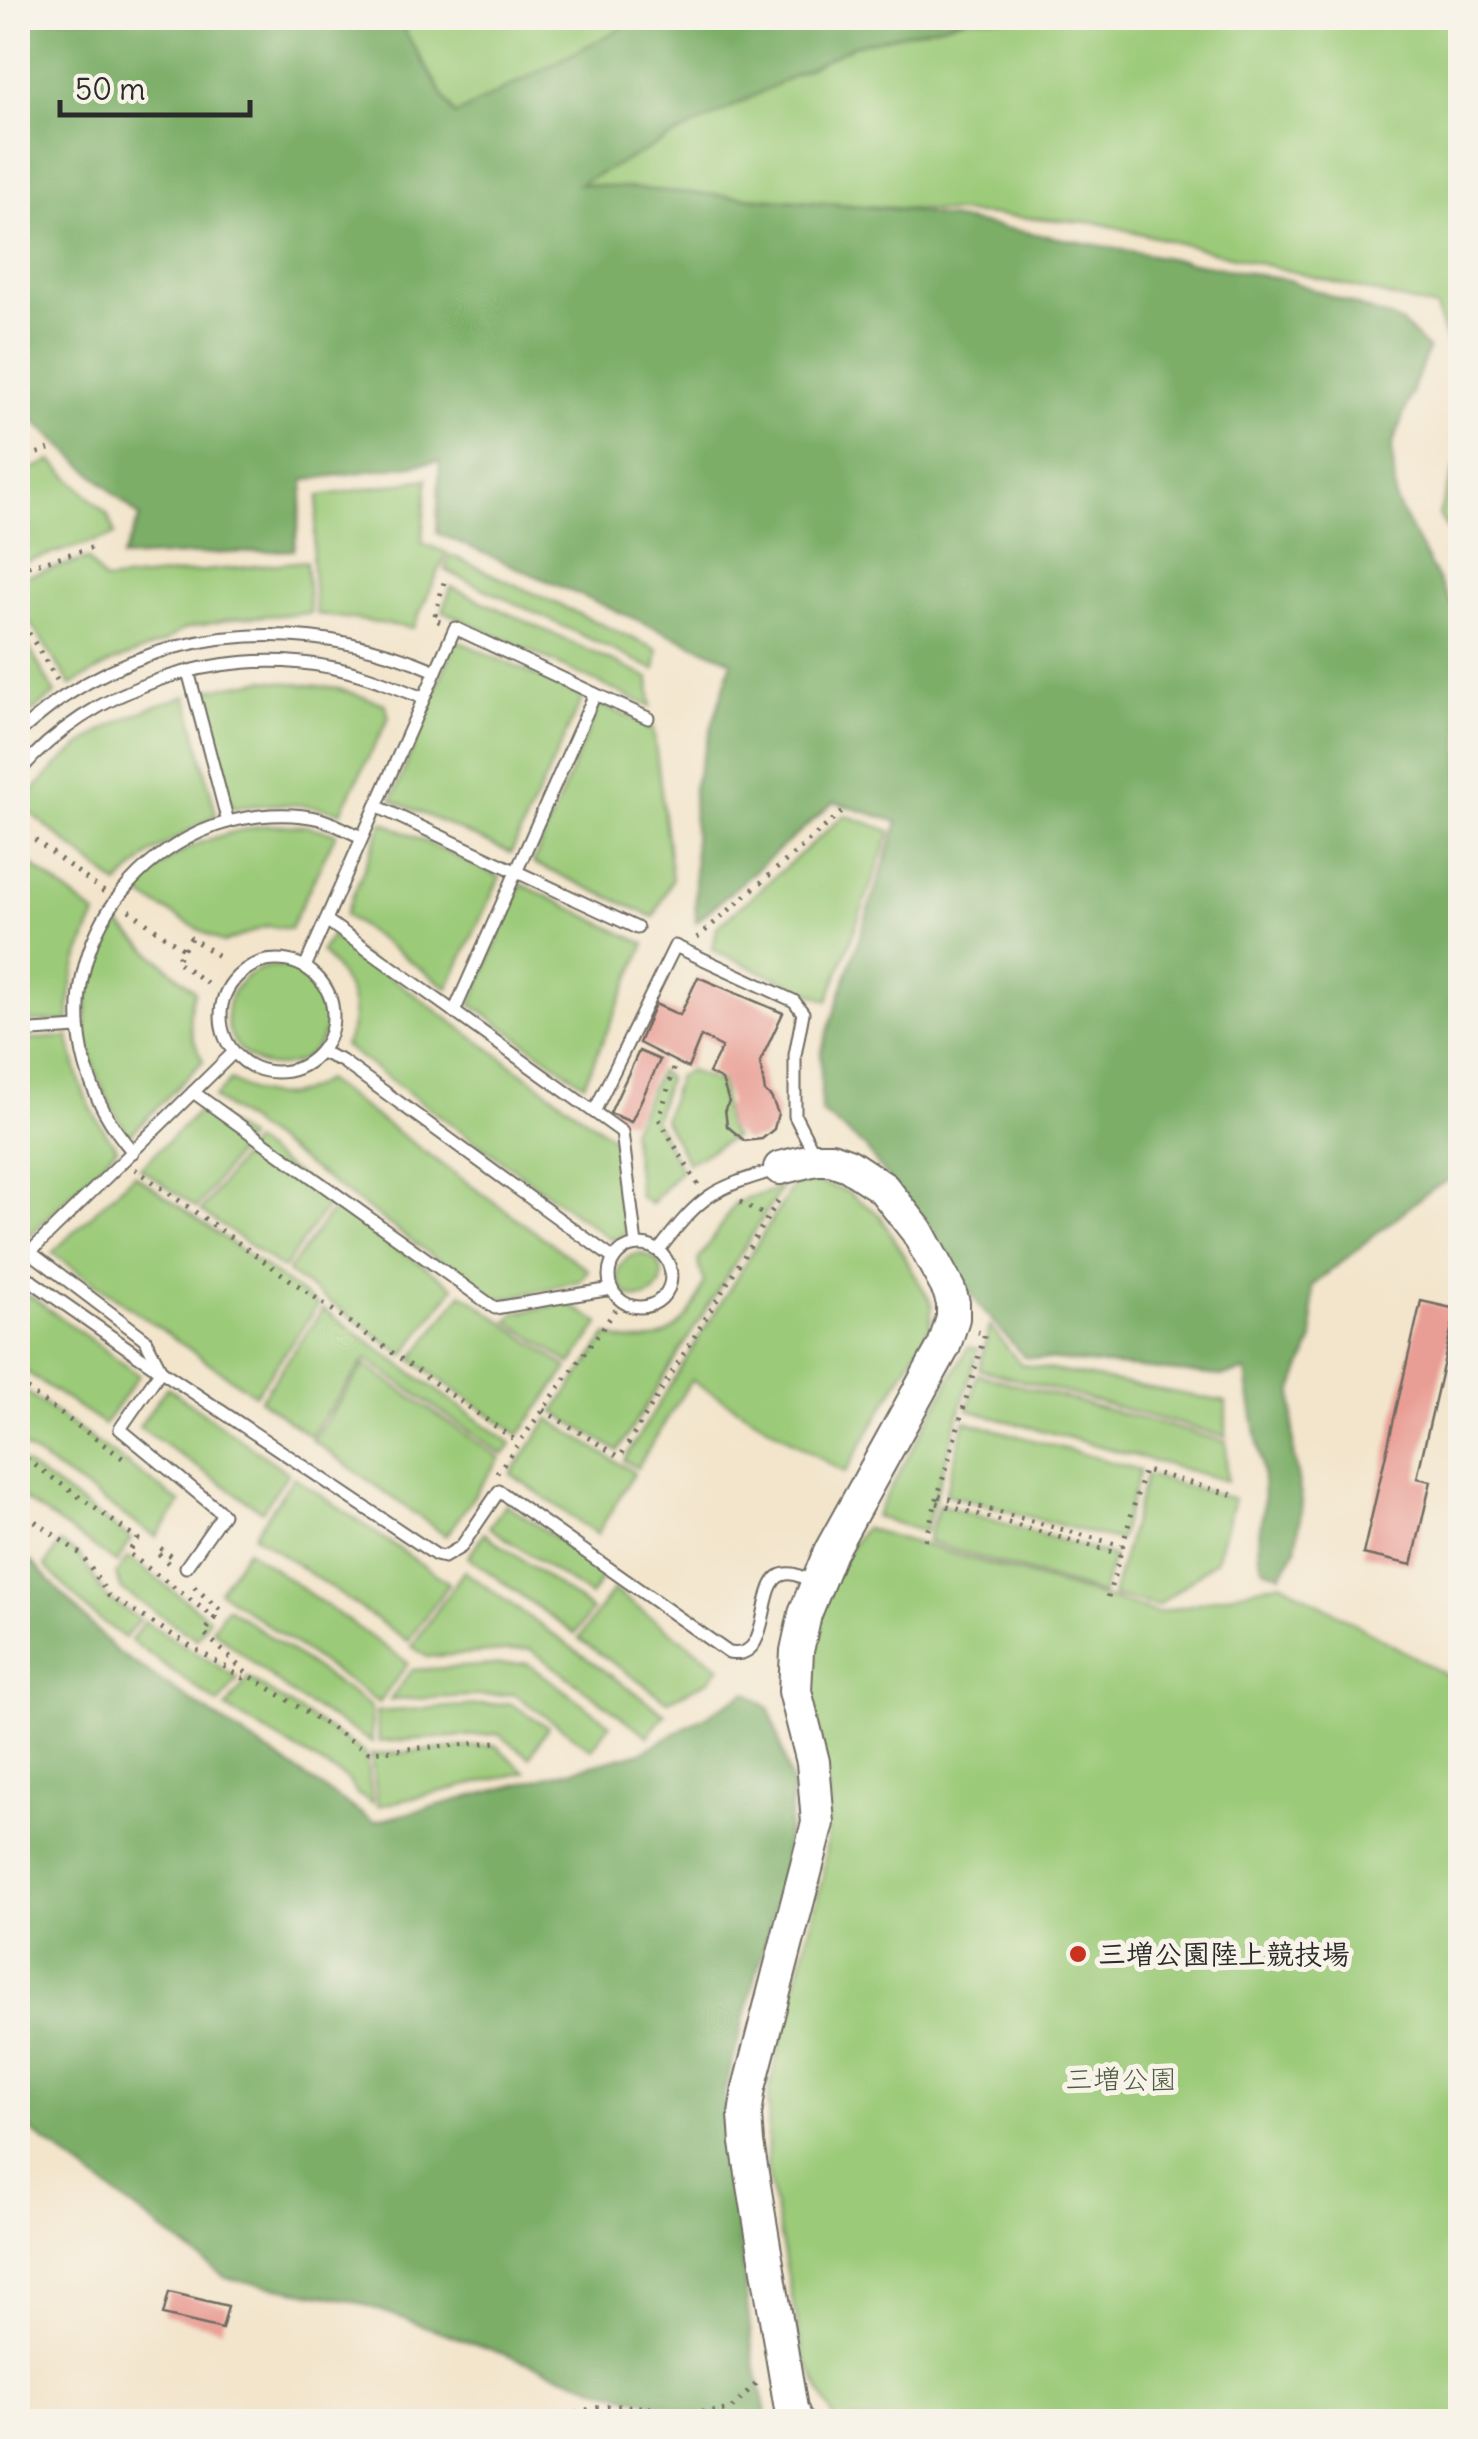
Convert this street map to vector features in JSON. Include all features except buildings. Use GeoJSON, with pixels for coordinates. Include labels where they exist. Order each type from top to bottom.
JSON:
{"type":"FeatureCollection","features":[{"type":"Feature","properties":{"kind":"street"},"geometry":{"type":"LineString","coordinates":[[797,2422],[790,2409],[745,2114],[818,1823],[813,1762],[795,1691],[797,1650],[814,1583],[944,1346],[954,1303],[916,1231],[883,1188],[848,1165],[800,1163]]}},
{"type":"Feature","properties":{"kind":"lane"},"geometry":{"type":"LineString","coordinates":[[305,966],[455,628],[648,718]]}},
{"type":"Feature","properties":{"kind":"lane"},"geometry":{"type":"LineString","coordinates":[[18,732],[67,695],[130,662],[194,642],[262,634],[330,638],[396,654],[436,671]]}},
{"type":"Feature","properties":{"kind":"lane"},"geometry":{"type":"LineString","coordinates":[[18,773],[63,730],[102,705],[144,685],[188,671],[234,663],[327,666],[372,677],[424,698]]}},
{"type":"Feature","properties":{"kind":"lane"},"geometry":{"type":"LineString","coordinates":[[188,671],[228,822]]}},
{"type":"Feature","properties":{"kind":"lane"},"geometry":{"type":"LineString","coordinates":[[454,1012],[595,694]]}},
{"type":"Feature","properties":{"kind":"lane"},"geometry":{"type":"LineString","coordinates":[[376,806],[637,928]]}},
{"type":"Feature","properties":{"kind":"lane"},"geometry":{"type":"LineString","coordinates":[[128,1157],[96,1100],[84,1065],[78,1028],[79,992],[87,956],[114,900],[148,864],[178,842],[228,822],[284,815],[321,820],[362,838]]}},
{"type":"Feature","properties":{"kind":"lane"},"geometry":{"type":"LineString","coordinates":[[326,920],[622,1132],[636,1245]]}},
{"type":"Feature","properties":{"kind":"lane"},"geometry":{"type":"LineString","coordinates":[[594,1112],[675,946],[800,1007],[803,1020],[795,1055],[794,1116],[800,1163],[736,1182],[705,1198],[691,1208],[658,1250]]}},
{"type":"Feature","properties":{"kind":"lane"},"geometry":{"type":"LineString","coordinates":[[292,961],[305,966],[325,986],[334,1013],[329,1041],[321,1052],[294,1071],[277,1073],[246,1064],[234,1052],[222,1027],[223,999],[238,975],[263,962],[292,961]]}},
{"type":"Feature","properties":{"kind":"lane"},"geometry":{"type":"LineString","coordinates":[[18,1032],[78,1028]]}},
{"type":"Feature","properties":{"kind":"lane"},"geometry":{"type":"LineString","coordinates":[[30,1252],[234,1052]]}},
{"type":"Feature","properties":{"kind":"lane"},"geometry":{"type":"LineString","coordinates":[[321,1052],[342,1061],[614,1258]]}},
{"type":"Feature","properties":{"kind":"lane"},"geometry":{"type":"LineString","coordinates":[[194,1092],[496,1308],[612,1290]]}},
{"type":"Feature","properties":{"kind":"lane"},"geometry":{"type":"LineString","coordinates":[[18,1237],[30,1252],[145,1339],[160,1370]]}},
{"type":"Feature","properties":{"kind":"lane"},"geometry":{"type":"LineString","coordinates":[[636,1245],[658,1250],[669,1263],[671,1279],[666,1294],[653,1304],[637,1307],[622,1302],[612,1290],[608,1274],[614,1258],[636,1245]]}},
{"type":"Feature","properties":{"kind":"lane"},"geometry":{"type":"LineString","coordinates":[[18,1268],[160,1370],[436,1555],[444,1557],[461,1547],[499,1492],[729,1652],[740,1654],[757,1640],[772,1583],[779,1576],[788,1573],[814,1583]]}},
{"type":"Feature","properties":{"kind":"lane"},"geometry":{"type":"LineString","coordinates":[[160,1370],[120,1429],[223,1514],[184,1571]]}},
{"type":"Feature","properties":{"kind":"path"},"geometry":{"type":"LineString","coordinates":[[18,462],[49,449]]}},
{"type":"Feature","properties":{"kind":"path"},"geometry":{"type":"LineString","coordinates":[[18,569],[91,548]]}},
{"type":"Feature","properties":{"kind":"path"},"geometry":{"type":"LineString","coordinates":[[434,619],[446,575]]}},
{"type":"Feature","properties":{"kind":"path"},"geometry":{"type":"LineString","coordinates":[[18,615],[67,695]]}},
{"type":"Feature","properties":{"kind":"path"},"geometry":{"type":"LineString","coordinates":[[684,950],[842,812]]}},
{"type":"Feature","properties":{"kind":"path"},"geometry":{"type":"LineString","coordinates":[[208,983],[176,961],[191,938],[224,959]]}},
{"type":"Feature","properties":{"kind":"path"},"geometry":{"type":"LineString","coordinates":[[674,1068],[659,1118],[705,1198],[714,1210],[732,1198],[768,1217]]}},
{"type":"Feature","properties":{"kind":"path"},"geometry":{"type":"LineString","coordinates":[[128,1157],[519,1443]]}},
{"type":"Feature","properties":{"kind":"path"},"geometry":{"type":"LineString","coordinates":[[543,1410],[620,1457],[800,1163]]}},
{"type":"Feature","properties":{"kind":"path"},"geometry":{"type":"LineString","coordinates":[[499,1492],[489,1485],[622,1302]]}},
{"type":"Feature","properties":{"kind":"path"},"geometry":{"type":"LineString","coordinates":[[926,1540],[985,1334],[970,1330]]}},
{"type":"Feature","properties":{"kind":"path"},"geometry":{"type":"LineString","coordinates":[[18,1383],[139,1470]]}},
{"type":"Feature","properties":{"kind":"path"},"geometry":{"type":"LineString","coordinates":[[18,1453],[138,1539],[128,1553],[215,1618]]}},
{"type":"Feature","properties":{"kind":"path"},"geometry":{"type":"LineString","coordinates":[[1108,1597],[1144,1470],[1234,1495]]}},
{"type":"Feature","properties":{"kind":"path"},"geometry":{"type":"LineString","coordinates":[[938,1499],[1121,1550]]}},
{"type":"Feature","properties":{"kind":"path"},"geometry":{"type":"LineString","coordinates":[[18,1509],[82,1555],[109,1596],[243,1678],[247,1674]]}},
{"type":"Feature","properties":{"kind":"path"},"geometry":{"type":"LineString","coordinates":[[169,1564],[156,1552],[160,1548],[220,1610],[204,1633],[247,1674],[369,1752],[498,1742]]}},
{"type":"Feature","properties":{"kind":"path"},"geometry":{"type":"LineString","coordinates":[[557,2422],[587,2408],[611,2404],[686,2414],[732,2409],[757,2384],[760,2372]]}},
{"type":"Feature","properties":{"kind":"shaded area"},"geometry":{"type":"Polygon","coordinates":[[[611,2406],[750,2421],[561,2422],[578,2412],[611,2406]]]}},
{"type":"Feature","properties":{"kind":"green space"},"geometry":{"type":"Polygon","coordinates":[[[18,18],[1460,18],[1460,389],[1436,308],[1099,223],[679,192],[18,213],[18,18]]]}},
{"type":"Feature","properties":{"kind":"green space"},"geometry":{"type":"Polygon","coordinates":[[[18,18],[397,18],[455,115],[641,18],[970,18],[853,46],[579,184],[905,210],[1288,280],[1401,322],[1428,349],[1392,446],[1396,502],[1460,620],[1460,1174],[1430,1190],[1312,1286],[1313,1339],[1293,1390],[1293,1453],[1302,1502],[1296,1550],[1281,1574],[1265,1570],[1259,1555],[1263,1475],[1246,1371],[1222,1376],[1024,1357],[982,1309],[865,1147],[821,1112],[821,1052],[898,822],[834,802],[696,922],[693,788],[732,661],[437,533],[440,461],[305,480],[294,550],[122,558],[140,517],[18,406],[18,18]]]}},
{"type":"Feature","properties":{"kind":"green space"},"geometry":{"type":"Polygon","coordinates":[[[1460,453],[1460,550],[1439,515],[1460,453]]]}},
{"type":"Feature","properties":{"kind":"green space"},"geometry":{"type":"Polygon","coordinates":[[[52,461],[108,515],[115,535],[18,564],[18,474],[52,461]]]}},
{"type":"Feature","properties":{"kind":"green space"},"geometry":{"type":"Polygon","coordinates":[[[427,479],[422,543],[447,553],[413,628],[316,614],[312,558],[319,496],[427,479]]]}},
{"type":"Feature","properties":{"kind":"green space"},"geometry":{"type":"Polygon","coordinates":[[[450,555],[658,650],[655,670],[445,570],[450,555]]]}},
{"type":"Feature","properties":{"kind":"green space"},"geometry":{"type":"Polygon","coordinates":[[[88,559],[104,581],[306,561],[310,613],[237,618],[184,629],[163,643],[113,662],[71,685],[18,604],[18,578],[88,559]]]}},
{"type":"Feature","properties":{"kind":"green space"},"geometry":{"type":"Polygon","coordinates":[[[451,587],[649,678],[651,707],[443,611],[451,587]]]}},
{"type":"Feature","properties":{"kind":"green space"},"geometry":{"type":"Polygon","coordinates":[[[18,628],[55,694],[18,723],[18,628]]]}},
{"type":"Feature","properties":{"kind":"green space"},"geometry":{"type":"Polygon","coordinates":[[[456,640],[583,697],[511,853],[392,800],[456,640]]]}},
{"type":"Feature","properties":{"kind":"green space"},"geometry":{"type":"Polygon","coordinates":[[[264,680],[336,688],[385,704],[389,717],[341,812],[287,804],[232,808],[201,691],[264,680]]]}},
{"type":"Feature","properties":{"kind":"green space"},"geometry":{"type":"Polygon","coordinates":[[[187,696],[216,815],[150,854],[118,885],[21,805],[57,765],[95,736],[136,714],[187,696]]]}},
{"type":"Feature","properties":{"kind":"green space"},"geometry":{"type":"Polygon","coordinates":[[[599,704],[653,727],[672,879],[654,917],[533,863],[599,704]]]}},
{"type":"Feature","properties":{"kind":"green space"},"geometry":{"type":"Polygon","coordinates":[[[845,815],[891,831],[828,1001],[713,950],[717,927],[845,815]]]}},
{"type":"Feature","properties":{"kind":"green space"},"geometry":{"type":"Polygon","coordinates":[[[383,822],[500,877],[448,988],[345,915],[383,822]]]}},
{"type":"Feature","properties":{"kind":"green space"},"geometry":{"type":"Polygon","coordinates":[[[266,825],[304,826],[336,833],[290,929],[267,926],[223,943],[134,892],[162,865],[193,846],[266,825]]]}},
{"type":"Feature","properties":{"kind":"green space"},"geometry":{"type":"Polygon","coordinates":[[[18,854],[96,915],[76,966],[69,1021],[18,1022],[18,854]]]}},
{"type":"Feature","properties":{"kind":"green space"},"geometry":{"type":"Polygon","coordinates":[[[521,884],[645,944],[584,1084],[471,1004],[521,884]]]}},
{"type":"Feature","properties":{"kind":"green space"},"geometry":{"type":"Polygon","coordinates":[[[115,921],[195,991],[190,1026],[203,1061],[129,1136],[99,1080],[86,1030],[92,980],[115,921]]]}},
{"type":"Feature","properties":{"kind":"green space"},"geometry":{"type":"Polygon","coordinates":[[[332,935],[613,1138],[628,1230],[621,1239],[610,1239],[344,1046],[353,1007],[339,973],[321,951],[332,935]]]}},
{"type":"Feature","properties":{"kind":"green space"},"geometry":{"type":"Polygon","coordinates":[[[277,966],[296,970],[312,981],[323,997],[327,1016],[323,1035],[312,1051],[296,1062],[277,1066],[258,1062],[242,1051],[231,1035],[227,1016],[231,997],[242,981],[258,970],[277,966]]]}},
{"type":"Feature","properties":{"kind":"green space"},"geometry":{"type":"Polygon","coordinates":[[[69,1037],[85,1096],[117,1148],[30,1236],[18,1220],[18,1040],[69,1037]]]}},
{"type":"Feature","properties":{"kind":"green space"},"geometry":{"type":"Polygon","coordinates":[[[659,1071],[668,1079],[654,1120],[681,1169],[651,1204],[640,1197],[631,1130],[659,1071]]]}},
{"type":"Feature","properties":{"kind":"green space"},"geometry":{"type":"Polygon","coordinates":[[[689,1071],[721,1083],[725,1118],[734,1137],[688,1163],[664,1120],[677,1077],[689,1071]]]}},
{"type":"Feature","properties":{"kind":"green space"},"geometry":{"type":"Polygon","coordinates":[[[231,1080],[255,1092],[278,1096],[301,1092],[325,1080],[588,1270],[580,1281],[495,1301],[214,1098],[231,1080]]]}},
{"type":"Feature","properties":{"kind":"green space"},"geometry":{"type":"Polygon","coordinates":[[[202,1108],[247,1138],[197,1208],[140,1168],[202,1108]]]}},
{"type":"Feature","properties":{"kind":"green space"},"geometry":{"type":"Polygon","coordinates":[[[252,1142],[331,1200],[283,1269],[201,1211],[252,1142]]]}},
{"type":"Feature","properties":{"kind":"green space"},"geometry":{"type":"Polygon","coordinates":[[[134,1174],[318,1305],[255,1395],[52,1253],[134,1174]]]}},
{"type":"Feature","properties":{"kind":"green space"},"geometry":{"type":"Polygon","coordinates":[[[814,1181],[846,1191],[880,1215],[932,1304],[930,1327],[845,1473],[691,1380],[637,1468],[624,1460],[794,1184],[814,1181]]]}},
{"type":"Feature","properties":{"kind":"green space"},"geometry":{"type":"Polygon","coordinates":[[[782,1187],[618,1451],[554,1412],[607,1335],[640,1341],[668,1333],[680,1324],[698,1298],[704,1281],[698,1261],[735,1203],[782,1187]]]}},
{"type":"Feature","properties":{"kind":"green space"},"geometry":{"type":"Polygon","coordinates":[[[336,1205],[454,1287],[404,1355],[287,1272],[336,1205]]]}},
{"type":"Feature","properties":{"kind":"green space"},"geometry":{"type":"Polygon","coordinates":[[[640,1254],[656,1260],[662,1276],[656,1292],[640,1298],[624,1292],[618,1276],[624,1260],[640,1254]]]}},
{"type":"Feature","properties":{"kind":"green space"},"geometry":{"type":"Polygon","coordinates":[[[462,1293],[568,1368],[519,1435],[412,1360],[462,1293]]]}},
{"type":"Feature","properties":{"kind":"green space"},"geometry":{"type":"Polygon","coordinates":[[[29,1295],[139,1375],[104,1425],[18,1366],[18,1302],[29,1295]]]}},
{"type":"Feature","properties":{"kind":"green space"},"geometry":{"type":"Polygon","coordinates":[[[567,1303],[600,1323],[571,1364],[508,1321],[515,1313],[567,1303]]]}},
{"type":"Feature","properties":{"kind":"green space"},"geometry":{"type":"Polygon","coordinates":[[[323,1309],[512,1444],[503,1455],[366,1359],[310,1436],[260,1400],[323,1309]]]}},
{"type":"Feature","properties":{"kind":"green space"},"geometry":{"type":"Polygon","coordinates":[[[990,1326],[1020,1364],[1226,1402],[1226,1437],[979,1369],[990,1326]]]}},
{"type":"Feature","properties":{"kind":"green space"},"geometry":{"type":"Polygon","coordinates":[[[968,1347],[978,1349],[925,1532],[875,1517],[968,1347]]]}},
{"type":"Feature","properties":{"kind":"green space"},"geometry":{"type":"Polygon","coordinates":[[[365,1365],[500,1458],[446,1536],[312,1440],[365,1365]]]}},
{"type":"Feature","properties":{"kind":"green space"},"geometry":{"type":"Polygon","coordinates":[[[977,1374],[1226,1442],[1227,1481],[968,1410],[977,1374]]]}},
{"type":"Feature","properties":{"kind":"green space"},"geometry":{"type":"Polygon","coordinates":[[[18,1386],[181,1503],[156,1537],[18,1443],[18,1386]]]}},
{"type":"Feature","properties":{"kind":"green space"},"geometry":{"type":"Polygon","coordinates":[[[167,1387],[288,1473],[262,1511],[139,1427],[167,1387]]]}},
{"type":"Feature","properties":{"kind":"green space"},"geometry":{"type":"Polygon","coordinates":[[[549,1419],[634,1473],[597,1534],[511,1474],[549,1419]]]}},
{"type":"Feature","properties":{"kind":"green space"},"geometry":{"type":"Polygon","coordinates":[[[965,1421],[1140,1470],[1119,1541],[945,1494],[965,1421]]]}},
{"type":"Feature","properties":{"kind":"green space"},"geometry":{"type":"Polygon","coordinates":[[[18,1459],[131,1539],[117,1563],[18,1495],[18,1459]]]}},
{"type":"Feature","properties":{"kind":"green space"},"geometry":{"type":"Polygon","coordinates":[[[1146,1475],[1234,1499],[1216,1560],[1158,1606],[1112,1596],[1146,1475]]]}},
{"type":"Feature","properties":{"kind":"green space"},"geometry":{"type":"Polygon","coordinates":[[[294,1477],[449,1583],[408,1641],[254,1535],[294,1477]]]}},
{"type":"Feature","properties":{"kind":"green space"},"geometry":{"type":"Polygon","coordinates":[[[506,1504],[606,1572],[590,1596],[489,1527],[506,1504]]]}},
{"type":"Feature","properties":{"kind":"green space"},"geometry":{"type":"Polygon","coordinates":[[[939,1504],[1113,1556],[1102,1594],[927,1542],[939,1504]]]}},
{"type":"Feature","properties":{"kind":"green space","name":"三増公園陸上競技場"},"geometry":{"type":"Polygon","coordinates":[[[864,1528],[1158,1613],[1281,1582],[1460,1683],[1460,2421],[835,2421],[803,2355],[767,2168],[769,2089],[823,1876],[830,1806],[809,1678],[812,1641],[830,1574],[864,1528]]]}},
{"type":"Feature","properties":{"kind":"green space"},"geometry":{"type":"Polygon","coordinates":[[[484,1533],[592,1610],[575,1634],[468,1557],[484,1533]]]}},
{"type":"Feature","properties":{"kind":"green space"},"geometry":{"type":"Polygon","coordinates":[[[60,1543],[80,1556],[106,1597],[139,1619],[125,1638],[92,1614],[45,1566],[60,1543]]]}},
{"type":"Feature","properties":{"kind":"green space"},"geometry":{"type":"Polygon","coordinates":[[[247,1550],[408,1663],[379,1703],[219,1591],[247,1550]]]}},
{"type":"Feature","properties":{"kind":"green space"},"geometry":{"type":"Polygon","coordinates":[[[18,1554],[33,1563],[116,1651],[374,1822],[642,1752],[747,1692],[770,1709],[793,1789],[783,1876],[724,2093],[753,2356],[768,2421],[722,2421],[608,2391],[351,2300],[226,2278],[18,2121],[18,1554]]]}},
{"type":"Feature","properties":{"kind":"green space"},"geometry":{"type":"Polygon","coordinates":[[[128,1557],[209,1618],[197,1639],[122,1590],[116,1575],[128,1557]]]}},
{"type":"Feature","properties":{"kind":"green space"},"geometry":{"type":"Polygon","coordinates":[[[464,1571],[665,1714],[648,1736],[530,1649],[427,1657],[412,1646],[464,1571]]]}},
{"type":"Feature","properties":{"kind":"green space"},"geometry":{"type":"Polygon","coordinates":[[[613,1590],[720,1667],[709,1680],[667,1701],[579,1639],[613,1590]]]}},
{"type":"Feature","properties":{"kind":"green space"},"geometry":{"type":"Polygon","coordinates":[[[227,1607],[371,1707],[372,1742],[297,1698],[212,1629],[227,1607]]]}},
{"type":"Feature","properties":{"kind":"green space"},"geometry":{"type":"Polygon","coordinates":[[[144,1621],[238,1678],[219,1704],[131,1641],[144,1621]]]}},
{"type":"Feature","properties":{"kind":"green space"},"geometry":{"type":"Polygon","coordinates":[[[527,1663],[610,1724],[592,1749],[514,1694],[390,1700],[412,1670],[527,1663]]]}},
{"type":"Feature","properties":{"kind":"green space"},"geometry":{"type":"Polygon","coordinates":[[[248,1678],[365,1753],[373,1803],[357,1794],[348,1780],[226,1708],[248,1678]]]}},
{"type":"Feature","properties":{"kind":"green space"},"geometry":{"type":"Polygon","coordinates":[[[510,1703],[548,1727],[530,1757],[498,1734],[379,1742],[376,1712],[510,1703]]]}},
{"type":"Feature","properties":{"kind":"green space"},"geometry":{"type":"Polygon","coordinates":[[[495,1745],[526,1772],[378,1806],[371,1755],[495,1745]]]}},
{"type":"Feature","properties":{"kind":"place","name":"三増公園陸上競技場"},"geometry":{"type":"Point","coordinates":[1078,1954]}},
{"type":"Feature","properties":{"kind":"park label","name":"三増公園"},"geometry":{"type":"Point","coordinates":[1121,2079]}}]}
